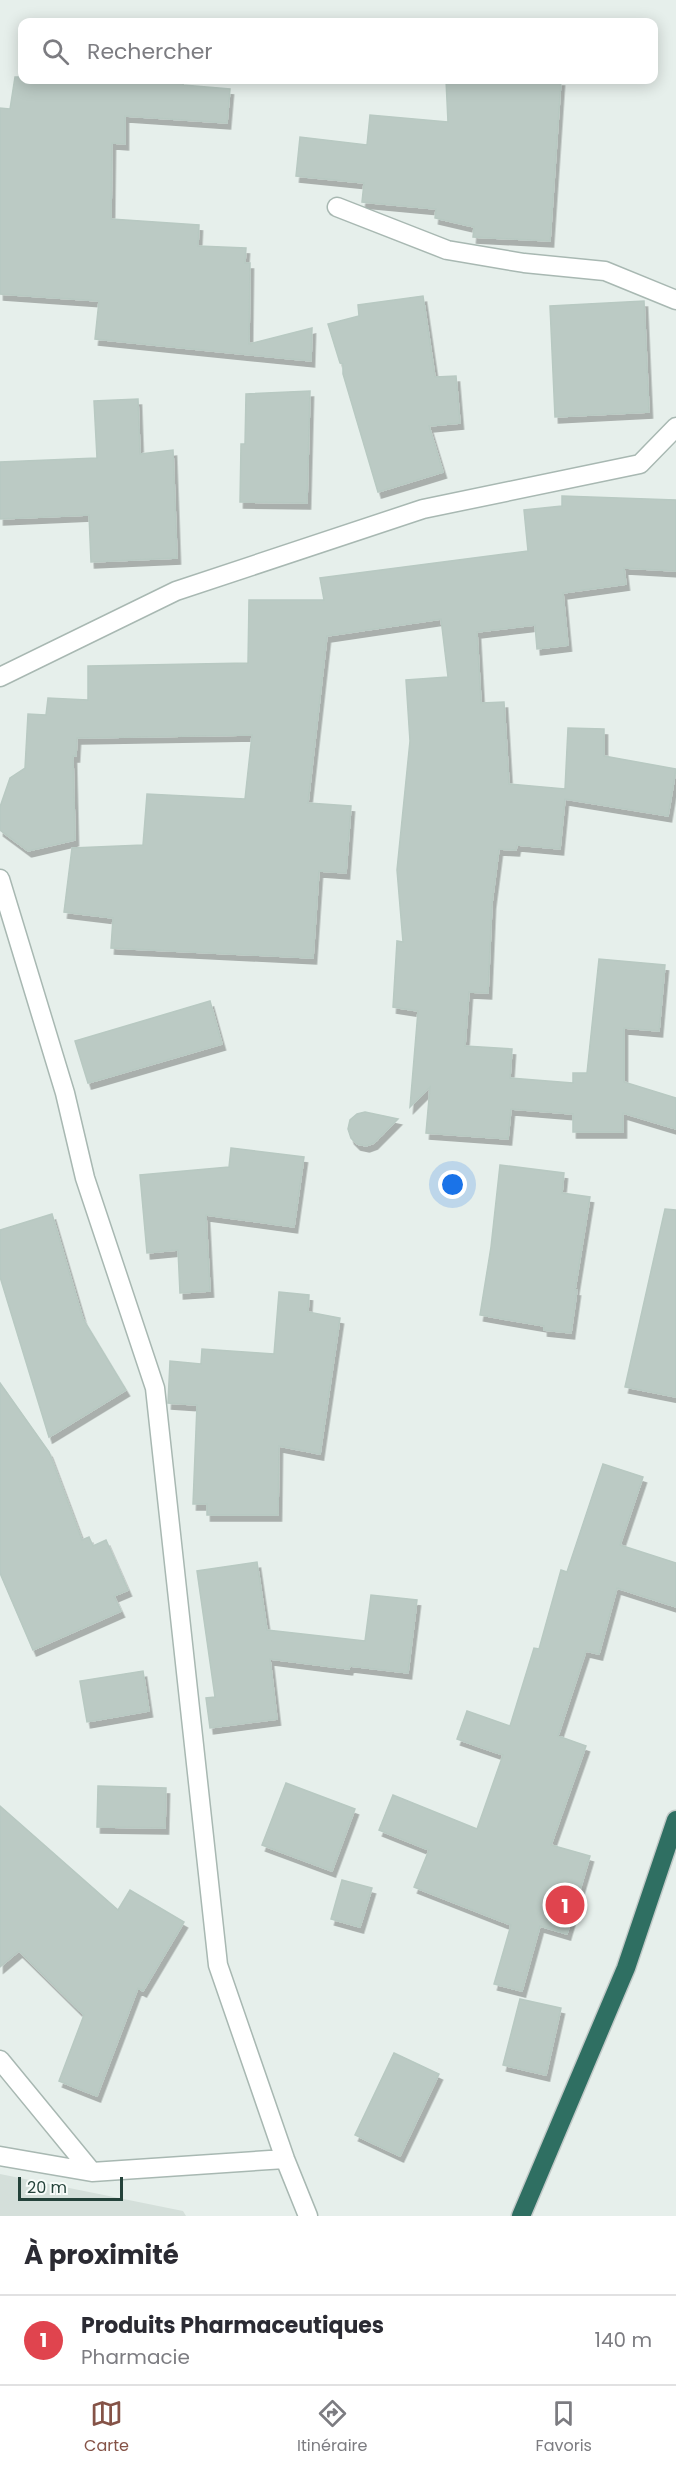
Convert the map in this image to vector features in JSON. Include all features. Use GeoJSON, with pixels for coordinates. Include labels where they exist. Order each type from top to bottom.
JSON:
{"type":"FeatureCollection","features":[{"type":"Feature","properties":{"kind":"highway"},"geometry":{"type":"LineString","coordinates":[[521,2216],[626,1968],[676,1821]]}},
{"type":"Feature","properties":{"kind":"street"},"geometry":{"type":"LineString","coordinates":[[337,207],[447,250],[524,263],[605,272],[676,300]]}},
{"type":"Feature","properties":{"kind":"street"},"geometry":{"type":"LineString","coordinates":[[0,677],[176,591],[209,580],[423,509],[640,464],[676,427]]}},
{"type":"Feature","properties":{"kind":"street"},"geometry":{"type":"LineString","coordinates":[[0,879],[65,1093],[85,1178],[155,1388],[218,1965],[285,2159],[308,2216]]}},
{"type":"Feature","properties":{"kind":"street"},"geometry":{"type":"LineString","coordinates":[[0,2060],[92,2172]]}},
{"type":"Feature","properties":{"kind":"street"},"geometry":{"type":"LineString","coordinates":[[0,2157],[92,2172],[285,2159]]}},
{"type":"Feature","properties":{"kind":"shaded area"},"geometry":{"type":"Polygon","coordinates":[[[0,2174],[183,2211],[186,2216],[0,2216],[0,2174]]]}},
{"type":"Feature","properties":{"kind":"building"},"geometry":{"type":"Polygon","coordinates":[[[15,77],[18,77],[18,84],[183,84],[230,89],[227,123],[125,116],[125,144],[112,143],[111,219],[199,225],[198,246],[246,248],[245,263],[250,263],[249,344],[312,328],[311,361],[95,339],[99,301],[0,294],[0,108],[10,109],[15,77]]]}},
{"type":"Feature","properties":{"kind":"building"},"geometry":{"type":"Polygon","coordinates":[[[446,84],[561,84],[550,241],[473,237],[474,227],[435,218],[436,209],[362,202],[364,183],[296,176],[300,137],[367,145],[370,115],[448,122],[446,84]]]}},
{"type":"Feature","properties":{"kind":"building"},"geometry":{"type":"Polygon","coordinates":[[[423,296],[435,377],[456,376],[460,423],[429,426],[443,472],[378,492],[343,374],[343,364],[340,363],[328,324],[359,316],[358,305],[423,296]]]}},
{"type":"Feature","properties":{"kind":"building"},"geometry":{"type":"Polygon","coordinates":[[[644,301],[649,412],[555,417],[550,306],[644,301]]]}},
{"type":"Feature","properties":{"kind":"building"},"geometry":{"type":"Polygon","coordinates":[[[310,391],[307,503],[240,502],[241,444],[245,444],[246,394],[310,391]]]}},
{"type":"Feature","properties":{"kind":"building"},"geometry":{"type":"Polygon","coordinates":[[[138,399],[140,454],[173,450],[177,558],[91,562],[89,515],[0,519],[0,462],[97,458],[94,401],[138,399]]]}},
{"type":"Feature","properties":{"kind":"building"},"geometry":{"type":"Polygon","coordinates":[[[562,496],[676,500],[676,571],[624,568],[626,584],[563,593],[568,645],[537,649],[535,625],[477,632],[481,703],[504,702],[509,784],[565,789],[568,728],[604,729],[604,756],[676,769],[668,816],[565,799],[560,849],[517,845],[516,850],[499,849],[492,903],[488,993],[469,992],[465,1046],[512,1049],[510,1078],[573,1083],[573,1073],[587,1073],[599,959],[665,965],[659,1031],[624,1028],[624,1082],[676,1098],[676,1129],[623,1113],[623,1132],[573,1132],[573,1114],[511,1109],[508,1139],[426,1133],[430,1087],[410,1107],[418,1011],[393,1007],[397,941],[403,942],[397,870],[410,741],[406,680],[448,677],[441,619],[327,636],[308,803],[351,806],[346,873],[319,871],[313,958],[111,948],[113,918],[64,912],[72,848],[143,845],[147,794],[245,799],[252,735],[77,738],[76,756],[73,756],[75,840],[28,851],[0,830],[0,807],[10,778],[25,768],[28,714],[46,715],[48,698],[88,700],[88,666],[248,663],[249,600],[324,600],[320,578],[528,551],[524,510],[562,506],[562,496]]]}},
{"type":"Feature","properties":{"kind":"building"},"geometry":{"type":"Polygon","coordinates":[[[210,1001],[222,1044],[88,1083],[75,1041],[210,1001]]]}},
{"type":"Feature","properties":{"kind":"building"},"geometry":{"type":"Polygon","coordinates":[[[365,1112],[398,1119],[374,1143],[366,1146],[357,1144],[351,1138],[348,1129],[350,1120],[357,1114],[365,1112]]]}},
{"type":"Feature","properties":{"kind":"building"},"geometry":{"type":"Polygon","coordinates":[[[231,1148],[304,1157],[294,1227],[206,1215],[210,1291],[180,1293],[178,1250],[147,1253],[140,1175],[229,1167],[231,1148]]]}},
{"type":"Feature","properties":{"kind":"building"},"geometry":{"type":"Polygon","coordinates":[[[500,1165],[564,1173],[562,1193],[590,1197],[575,1290],[577,1290],[571,1333],[544,1330],[544,1326],[480,1315],[491,1247],[500,1165]]]}},
{"type":"Feature","properties":{"kind":"building"},"geometry":{"type":"Polygon","coordinates":[[[665,1209],[676,1210],[676,1397],[625,1387],[665,1209]]]}},
{"type":"Feature","properties":{"kind":"building"},"geometry":{"type":"Polygon","coordinates":[[[52,1214],[83,1319],[126,1390],[49,1437],[0,1277],[0,1230],[52,1214]]]}},
{"type":"Feature","properties":{"kind":"building"},"geometry":{"type":"Polygon","coordinates":[[[279,1292],[309,1295],[308,1312],[340,1318],[320,1454],[279,1446],[278,1515],[207,1515],[207,1504],[193,1504],[197,1405],[168,1403],[170,1361],[201,1364],[202,1349],[274,1354],[279,1292]]]}},
{"type":"Feature","properties":{"kind":"building"},"geometry":{"type":"Polygon","coordinates":[[[0,1383],[49,1452],[82,1540],[89,1537],[93,1546],[106,1540],[128,1590],[114,1596],[121,1611],[33,1650],[0,1573],[0,1383]]]}},
{"type":"Feature","properties":{"kind":"building"},"geometry":{"type":"Polygon","coordinates":[[[603,1464],[643,1477],[620,1545],[676,1563],[676,1607],[617,1588],[599,1654],[586,1651],[558,1736],[586,1746],[551,1845],[590,1856],[567,1934],[540,1926],[522,1991],[494,1984],[511,1925],[414,1887],[429,1850],[379,1830],[393,1795],[477,1829],[503,1755],[457,1739],[467,1711],[510,1726],[534,1648],[539,1649],[561,1570],[567,1572],[603,1464]]]}},
{"type":"Feature","properties":{"kind":"building"},"geometry":{"type":"Polygon","coordinates":[[[257,1562],[267,1630],[365,1641],[371,1595],[417,1600],[408,1673],[350,1666],[349,1669],[270,1659],[277,1719],[210,1728],[206,1698],[215,1697],[197,1571],[257,1562]]]}},
{"type":"Feature","properties":{"kind":"building"},"geometry":{"type":"Polygon","coordinates":[[[143,1671],[149,1711],[87,1722],[80,1681],[143,1671]]]}},
{"type":"Feature","properties":{"kind":"building"},"geometry":{"type":"Polygon","coordinates":[[[286,1783],[355,1809],[332,1871],[262,1845],[286,1783]]]}},
{"type":"Feature","properties":{"kind":"building"},"geometry":{"type":"Polygon","coordinates":[[[98,1786],[166,1788],[165,1828],[97,1827],[98,1786]]]}},
{"type":"Feature","properties":{"kind":"building"},"geometry":{"type":"Polygon","coordinates":[[[0,1806],[118,1910],[130,1890],[184,1922],[143,1991],[138,1988],[97,2096],[59,2081],[84,2015],[19,1951],[0,1967],[0,1806]]]}},
{"type":"Feature","properties":{"kind":"building"},"geometry":{"type":"Polygon","coordinates":[[[342,1880],[372,1888],[360,1927],[331,1919],[342,1880]]]}},
{"type":"Feature","properties":{"kind":"building"},"geometry":{"type":"Polygon","coordinates":[[[520,1999],[561,2008],[546,2075],[503,2065],[520,1999]]]}},
{"type":"Feature","properties":{"kind":"building"},"geometry":{"type":"Polygon","coordinates":[[[394,2053],[439,2074],[400,2156],[355,2135],[394,2053]]]}},
{"type":"Feature","properties":{"kind":"place","name":"Produits Pharmaceutiques"},"geometry":{"type":"Point","coordinates":[565,1905]}}]}
